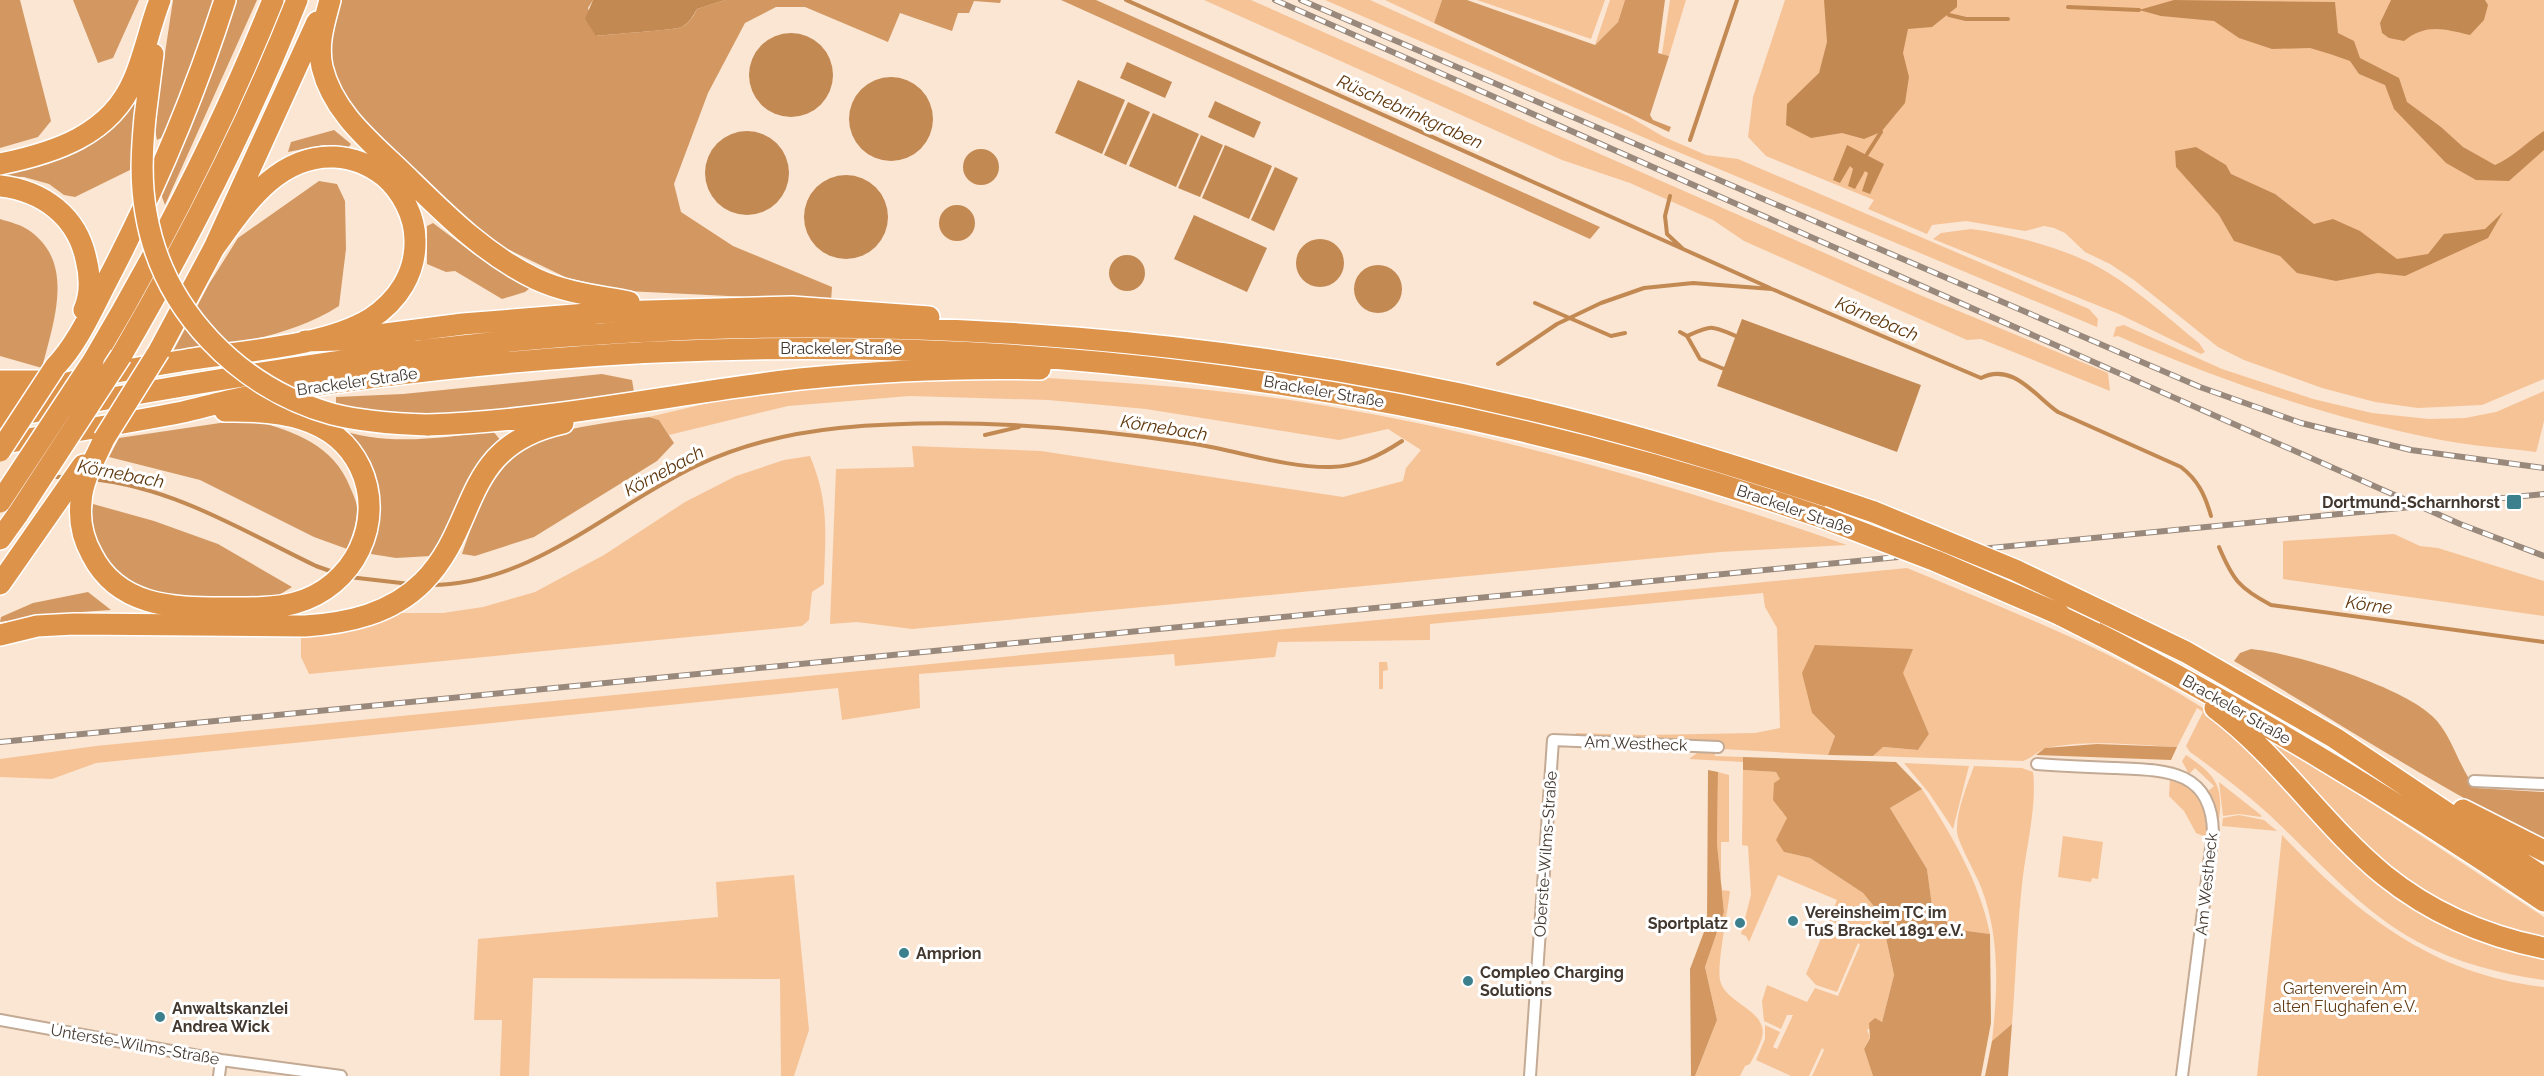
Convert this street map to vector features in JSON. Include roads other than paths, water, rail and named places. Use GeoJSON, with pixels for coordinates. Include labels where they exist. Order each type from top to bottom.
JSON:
{"type":"FeatureCollection","features":[{"type":"Feature","properties":{"kind":"highway"},"geometry":{"type":"LineString","coordinates":[[161,0],[145,117],[142,185],[154,246],[167,279],[182,304],[218,350],[263,385],[315,409],[371,422],[427,425],[494,423],[608,409],[799,380],[893,372],[1016,369],[1191,371]]}},
{"type":"Feature","properties":{"kind":"highway"},"geometry":{"type":"LineString","coordinates":[[0,164],[49,153],[68,146],[99,125],[112,112],[134,80],[147,33],[161,0]]}},
{"type":"Feature","properties":{"kind":"highway"},"geometry":{"type":"LineString","coordinates":[[55,367],[64,357],[95,303],[162,166],[225,0]]}},
{"type":"Feature","properties":{"kind":"highway"},"geometry":{"type":"LineString","coordinates":[[0,502],[93,369],[167,231],[214,136],[273,0]]}},
{"type":"Feature","properties":{"kind":"highway"},"geometry":{"type":"LineString","coordinates":[[0,539],[121,356],[206,202],[253,104],[297,0]]}},
{"type":"Feature","properties":{"kind":"highway"},"geometry":{"type":"LineString","coordinates":[[0,584],[104,439],[159,351],[214,248],[329,0]]}},
{"type":"Feature","properties":{"kind":"highway"},"geometry":{"type":"LineString","coordinates":[[329,0],[321,30],[320,50],[326,77],[338,105],[351,123],[454,222],[510,265],[539,280],[590,296],[674,309]]}},
{"type":"Feature","properties":{"kind":"highway"},"geometry":{"type":"LineString","coordinates":[[0,381],[25,383],[93,369],[305,341],[338,334],[370,319],[393,301],[406,282],[414,260],[413,222],[400,194],[386,177],[350,159],[323,157],[303,161],[284,170],[264,184],[214,248]]}},
{"type":"Feature","properties":{"kind":"highway"},"geometry":{"type":"LineString","coordinates":[[0,186],[33,194],[52,205],[71,223],[84,247],[89,278],[86,305],[55,367],[0,451]]}},
{"type":"Feature","properties":{"kind":"highway"},"geometry":{"type":"LineString","coordinates":[[305,341],[339,340],[519,318],[674,309],[792,307],[942,318],[1094,333],[1141,346]]}},
{"type":"Feature","properties":{"kind":"highway","name":"Brackeler Straße"},"geometry":{"type":"LineString","coordinates":[[0,418],[153,390],[408,352],[547,338],[683,329],[936,331],[1141,346],[1265,359],[1351,372],[1534,410],[1725,463],[1874,512],[2015,570],[2196,657],[2335,738],[2544,878]]}},
{"type":"Feature","properties":{"kind":"highway","name":"Brackeler Straße"},"geometry":{"type":"LineString","coordinates":[[0,444],[185,411],[242,398],[410,374],[547,359],[686,350],[841,347],[925,349],[1083,358],[1349,394],[1543,435],[1684,473],[1821,518],[1936,561],[2059,614],[2144,656],[2342,769],[2429,823],[2544,901]]}},
{"type":"Feature","properties":{"kind":"highway"},"geometry":{"type":"LineString","coordinates":[[0,401],[93,369]]}},
{"type":"Feature","properties":{"kind":"highway"},"geometry":{"type":"LineString","coordinates":[[104,439],[85,482],[81,518],[89,551],[97,567],[123,591],[152,603],[180,608],[271,616],[328,624],[386,608],[422,582],[443,554],[485,470],[509,447],[552,426],[591,417],[608,409]]}},
{"type":"Feature","properties":{"kind":"highway"},"geometry":{"type":"LineString","coordinates":[[0,635],[37,626],[271,616],[332,585],[359,553],[366,535],[370,509],[366,481],[346,446],[315,424],[275,412],[185,411]]}},
{"type":"Feature","properties":{"kind":"highway"},"geometry":{"type":"LineString","coordinates":[[2144,656],[2234,722],[2267,752],[2363,856],[2403,889],[2467,926],[2544,948]]}},
{"type":"Feature","properties":{"kind":"highway"},"geometry":{"type":"LineString","coordinates":[[2335,738],[2371,753],[2460,808],[2544,851]]}},
{"type":"Feature","properties":{"kind":"street","name":"Am Westheck"},"geometry":{"type":"LineString","coordinates":[[1553,740],[1718,747]]}},
{"type":"Feature","properties":{"kind":"street","name":"Oberste-Wilms-Straße"},"geometry":{"type":"LineString","coordinates":[[1530,1076],[1553,740]]}},
{"type":"Feature","properties":{"kind":"street","name":"Am Westheck"},"geometry":{"type":"LineString","coordinates":[[2037,764],[2171,772],[2192,782],[2209,804],[2213,833],[2182,1076]]}},
{"type":"Feature","properties":{"kind":"street"},"geometry":{"type":"LineString","coordinates":[[2474,781],[2544,784]]}},
{"type":"Feature","properties":{"kind":"street","name":"Unterste-Wilms-Straße"},"geometry":{"type":"LineString","coordinates":[[0,1020],[221,1060],[341,1076]]}},
{"type":"Feature","properties":{"kind":"street"},"geometry":{"type":"LineString","coordinates":[[219,1076],[221,1060]]}},
{"type":"Feature","properties":{"kind":"waterway","name":"Rüschebrinkgraben"},"geometry":{"type":"LineString","coordinates":[[1126,0],[1683,249]]}},
{"type":"Feature","properties":{"kind":"waterway"},"geometry":{"type":"LineString","coordinates":[[1690,140],[1737,0]]}},
{"type":"Feature","properties":{"kind":"waterway"},"geometry":{"type":"LineString","coordinates":[[2068,7],[2139,10]]}},
{"type":"Feature","properties":{"kind":"waterway"},"geometry":{"type":"LineString","coordinates":[[1949,15],[1966,19],[2008,19]]}},
{"type":"Feature","properties":{"kind":"waterway"},"geometry":{"type":"LineString","coordinates":[[1867,154],[1881,132]]}},
{"type":"Feature","properties":{"kind":"waterway"},"geometry":{"type":"LineString","coordinates":[[1670,196],[1665,216],[1667,234],[1683,249],[1770,288]]}},
{"type":"Feature","properties":{"kind":"waterway","name":"Körnebach"},"geometry":{"type":"LineString","coordinates":[[1498,364],[1557,324],[1601,303],[1644,288],[1693,283],[1772,289],[1981,378],[2003,374],[2023,383],[2058,412],[2181,467],[2200,488],[2211,516]]}},
{"type":"Feature","properties":{"kind":"waterway"},"geometry":{"type":"LineString","coordinates":[[1535,303],[1611,336],[1625,333]]}},
{"type":"Feature","properties":{"kind":"waterway"},"geometry":{"type":"LineString","coordinates":[[1687,336],[1711,328],[1736,336]]}},
{"type":"Feature","properties":{"kind":"waterway"},"geometry":{"type":"LineString","coordinates":[[1680,332],[1687,336],[1700,359],[1724,369]]}},
{"type":"Feature","properties":{"kind":"waterway","name":"Körnebach"},"geometry":{"type":"LineString","coordinates":[[429,585],[466,582],[501,573],[535,559],[568,541],[696,466],[748,446],[821,430],[928,423],[1062,428],[1195,444],[1315,467],[1351,465],[1368,459],[1402,441]]}},
{"type":"Feature","properties":{"kind":"waterway"},"geometry":{"type":"LineString","coordinates":[[985,435],[1019,427]]}},
{"type":"Feature","properties":{"kind":"waterway","name":"Körnebach"},"geometry":{"type":"LineString","coordinates":[[50,477],[67,477]]}},
{"type":"Feature","properties":{"kind":"waterway","name":"Körnebach"},"geometry":{"type":"LineString","coordinates":[[92,479],[152,491],[180,501],[333,572]]}},
{"type":"Feature","properties":{"kind":"waterway","name":"Körne"},"geometry":{"type":"LineString","coordinates":[[2219,547],[2238,582],[2271,605],[2544,642]]}},
{"type":"Feature","properties":{"kind":"waterway","name":"Körnebach"},"geometry":{"type":"LineString","coordinates":[[349,577],[410,584]]}},
{"type":"Feature","properties":{"kind":"railway"},"geometry":{"type":"LineString","coordinates":[[1275,0],[2460,524],[2544,556]]}},
{"type":"Feature","properties":{"kind":"railway"},"geometry":{"type":"LineString","coordinates":[[1301,0],[2200,387],[2301,423],[2411,450],[2544,468]]}},
{"type":"Feature","properties":{"kind":"railway"},"geometry":{"type":"LineString","coordinates":[[0,742],[2544,494]]}},
{"type":"Feature","properties":{"kind":"place","name":"Dortmund-Scharnhorst"},"geometry":{"type":"Point","coordinates":[2514,502]}},
{"type":"Feature","properties":{"kind":"place","name":"Vereinsheim TC im TuS Brackel 1891 e.V."},"geometry":{"type":"Point","coordinates":[1793,921]}},
{"type":"Feature","properties":{"kind":"place","name":"Sportplatz"},"geometry":{"type":"Point","coordinates":[1740,923]}},
{"type":"Feature","properties":{"kind":"place","name":"Amprion"},"geometry":{"type":"Point","coordinates":[904,953]}},
{"type":"Feature","properties":{"kind":"place","name":"Compleo Charging Solutions"},"geometry":{"type":"Point","coordinates":[1468,981]}},
{"type":"Feature","properties":{"kind":"place","name":"Anwaltskanzlei Andrea Wick"},"geometry":{"type":"Point","coordinates":[160,1017]}},
{"type":"Feature","properties":{"kind":"park label","name":"Gartenverein Am alten Flughafen e.V."},"geometry":{"type":"Point","coordinates":[2345,997]}}]}
